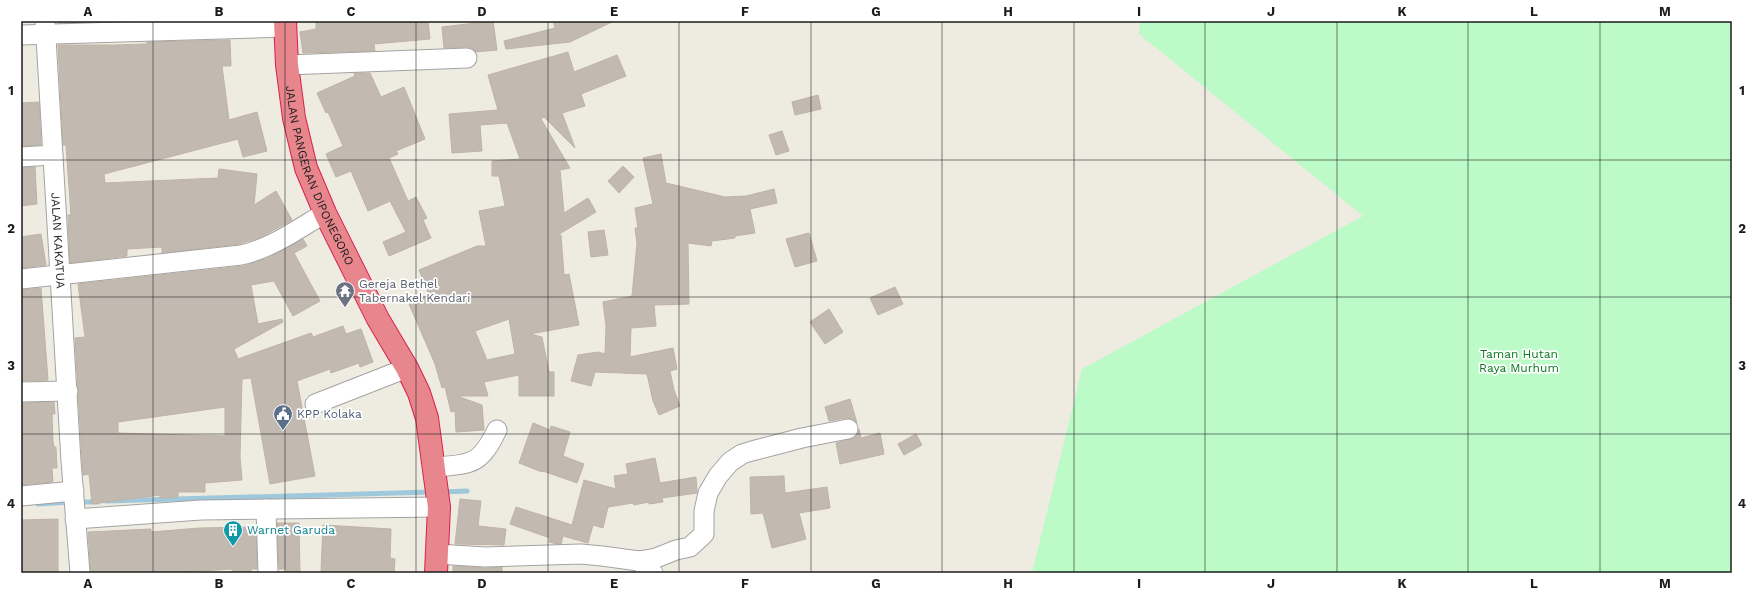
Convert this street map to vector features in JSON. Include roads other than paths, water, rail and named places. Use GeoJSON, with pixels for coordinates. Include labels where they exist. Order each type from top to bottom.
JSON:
{"type":"FeatureCollection","features":[{"type":"Feature","properties":{"kind":"highway","name":"JALAN PANGERAN DIPONEGORO"},"geometry":{"type":"LineString","coordinates":[[285,24],[287,65],[294,118],[306,168],[325,213],[378,319],[407,368],[419,393],[427,418],[436,473],[439,505],[436,563]]}},
{"type":"Feature","properties":{"kind":"street"},"geometry":{"type":"LineString","coordinates":[[21,35],[45,27],[285,24]]}},
{"type":"Feature","properties":{"kind":"street","name":"JALAN KAKATUA"},"geometry":{"type":"LineString","coordinates":[[45,27],[71,461],[80,573]]}},
{"type":"Feature","properties":{"kind":"street"},"geometry":{"type":"LineString","coordinates":[[287,65],[467,58]]}},
{"type":"Feature","properties":{"kind":"street"},"geometry":{"type":"LineString","coordinates":[[21,157],[53,155]]}},
{"type":"Feature","properties":{"kind":"street"},"geometry":{"type":"LineString","coordinates":[[21,279],[60,276],[241,255],[255,252],[274,243],[325,213]]}},
{"type":"Feature","properties":{"kind":"street"},"geometry":{"type":"LineString","coordinates":[[315,404],[407,368]]}},
{"type":"Feature","properties":{"kind":"street"},"geometry":{"type":"LineString","coordinates":[[21,392],[68,391]]}},
{"type":"Feature","properties":{"kind":"street"},"geometry":{"type":"LineString","coordinates":[[436,563],[485,557],[581,554],[639,561],[656,558],[676,550],[690,547],[704,534],[704,511],[708,493],[718,476],[730,462],[742,454],[802,438],[848,429]]}},
{"type":"Feature","properties":{"kind":"street"},"geometry":{"type":"LineString","coordinates":[[436,473],[475,461],[485,451],[497,430]]}},
{"type":"Feature","properties":{"kind":"street"},"geometry":{"type":"LineString","coordinates":[[21,496],[153,513],[439,505]]}},
{"type":"Feature","properties":{"kind":"street"},"geometry":{"type":"LineString","coordinates":[[266,509],[268,573]]}},
{"type":"Feature","properties":{"kind":"street"},"geometry":{"type":"LineString","coordinates":[[639,561],[653,573]]}},
{"type":"Feature","properties":{"kind":"waterway"},"geometry":{"type":"LineString","coordinates":[[442,492],[467,491]]}},
{"type":"Feature","properties":{"kind":"waterway"},"geometry":{"type":"LineString","coordinates":[[106,501],[432,492]]}},
{"type":"Feature","properties":{"kind":"waterway"},"geometry":{"type":"LineString","coordinates":[[38,504],[70,502]]}},
{"type":"Feature","properties":{"kind":"waterway"},"geometry":{"type":"LineString","coordinates":[[78,502],[98,502]]}},
{"type":"Feature","properties":{"kind":"place","name":"Gereja Bethel Tabernakel Kendari"},"geometry":{"type":"Point","coordinates":[345,308]}},
{"type":"Feature","properties":{"kind":"place","name":"KPP Kolaka"},"geometry":{"type":"Point","coordinates":[283,431]}},
{"type":"Feature","properties":{"kind":"place","name":"Warnet Garuda"},"geometry":{"type":"Point","coordinates":[233,547]}},
{"type":"Feature","properties":{"kind":"park label","name":"Taman Hutan Raya Murhum"},"geometry":{"type":"Point","coordinates":[1519,361]}}]}
